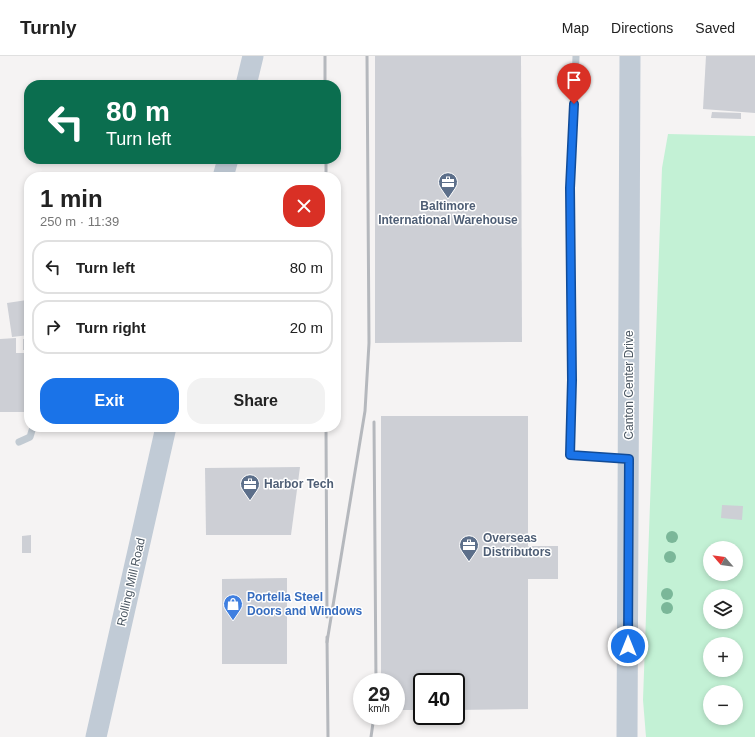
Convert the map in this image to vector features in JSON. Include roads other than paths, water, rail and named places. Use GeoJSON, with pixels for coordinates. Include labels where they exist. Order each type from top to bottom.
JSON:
{"type":"FeatureCollection","features":[{"type":"Feature","properties":{"kind":"street"},"geometry":{"type":"LineString","coordinates":[[247,80],[252,56]]}},
{"type":"Feature","properties":{"kind":"street","name":"Canton Center Drive"},"geometry":{"type":"LineString","coordinates":[[627,737],[630,56]]}},
{"type":"Feature","properties":{"kind":"street","name":"Rolling Mill Road"},"geometry":{"type":"LineString","coordinates":[[96,737],[165,432]]}},
{"type":"Feature","properties":{"kind":"lane"},"geometry":{"type":"LineString","coordinates":[[576,56],[570,188],[572,380],[570,455],[629,459]]}},
{"type":"Feature","properties":{"kind":"lane"},"geometry":{"type":"LineString","coordinates":[[19,442],[30,438],[32,432]]}},
{"type":"Feature","properties":{"kind":"railway"},"geometry":{"type":"LineString","coordinates":[[325,56],[325,80]]}},
{"type":"Feature","properties":{"kind":"railway"},"geometry":{"type":"LineString","coordinates":[[327,642],[365,411],[369,343],[367,56]]}},
{"type":"Feature","properties":{"kind":"railway"},"geometry":{"type":"LineString","coordinates":[[326,164],[326,172]]}},
{"type":"Feature","properties":{"kind":"railway"},"geometry":{"type":"LineString","coordinates":[[374,422],[376,673]]}},
{"type":"Feature","properties":{"kind":"railway"},"geometry":{"type":"LineString","coordinates":[[326,432],[327,617]]}},
{"type":"Feature","properties":{"kind":"railway"},"geometry":{"type":"LineString","coordinates":[[327,637],[328,737]]}},
{"type":"Feature","properties":{"kind":"railway"},"geometry":{"type":"LineString","coordinates":[[371,737],[373,725]]}},
{"type":"Feature","properties":{"kind":"place","name":"Baltimore International Warehouse"},"geometry":{"type":"Point","coordinates":[448,199]}},
{"type":"Feature","properties":{"kind":"place","name":"Harbor Tech"},"geometry":{"type":"Point","coordinates":[250,501]}},
{"type":"Feature","properties":{"kind":"place","name":"Overseas Distributors"},"geometry":{"type":"Point","coordinates":[469,562]}},
{"type":"Feature","properties":{"kind":"place","name":"Portella Steel Doors and Windows"},"geometry":{"type":"Point","coordinates":[233,621]}}]}
